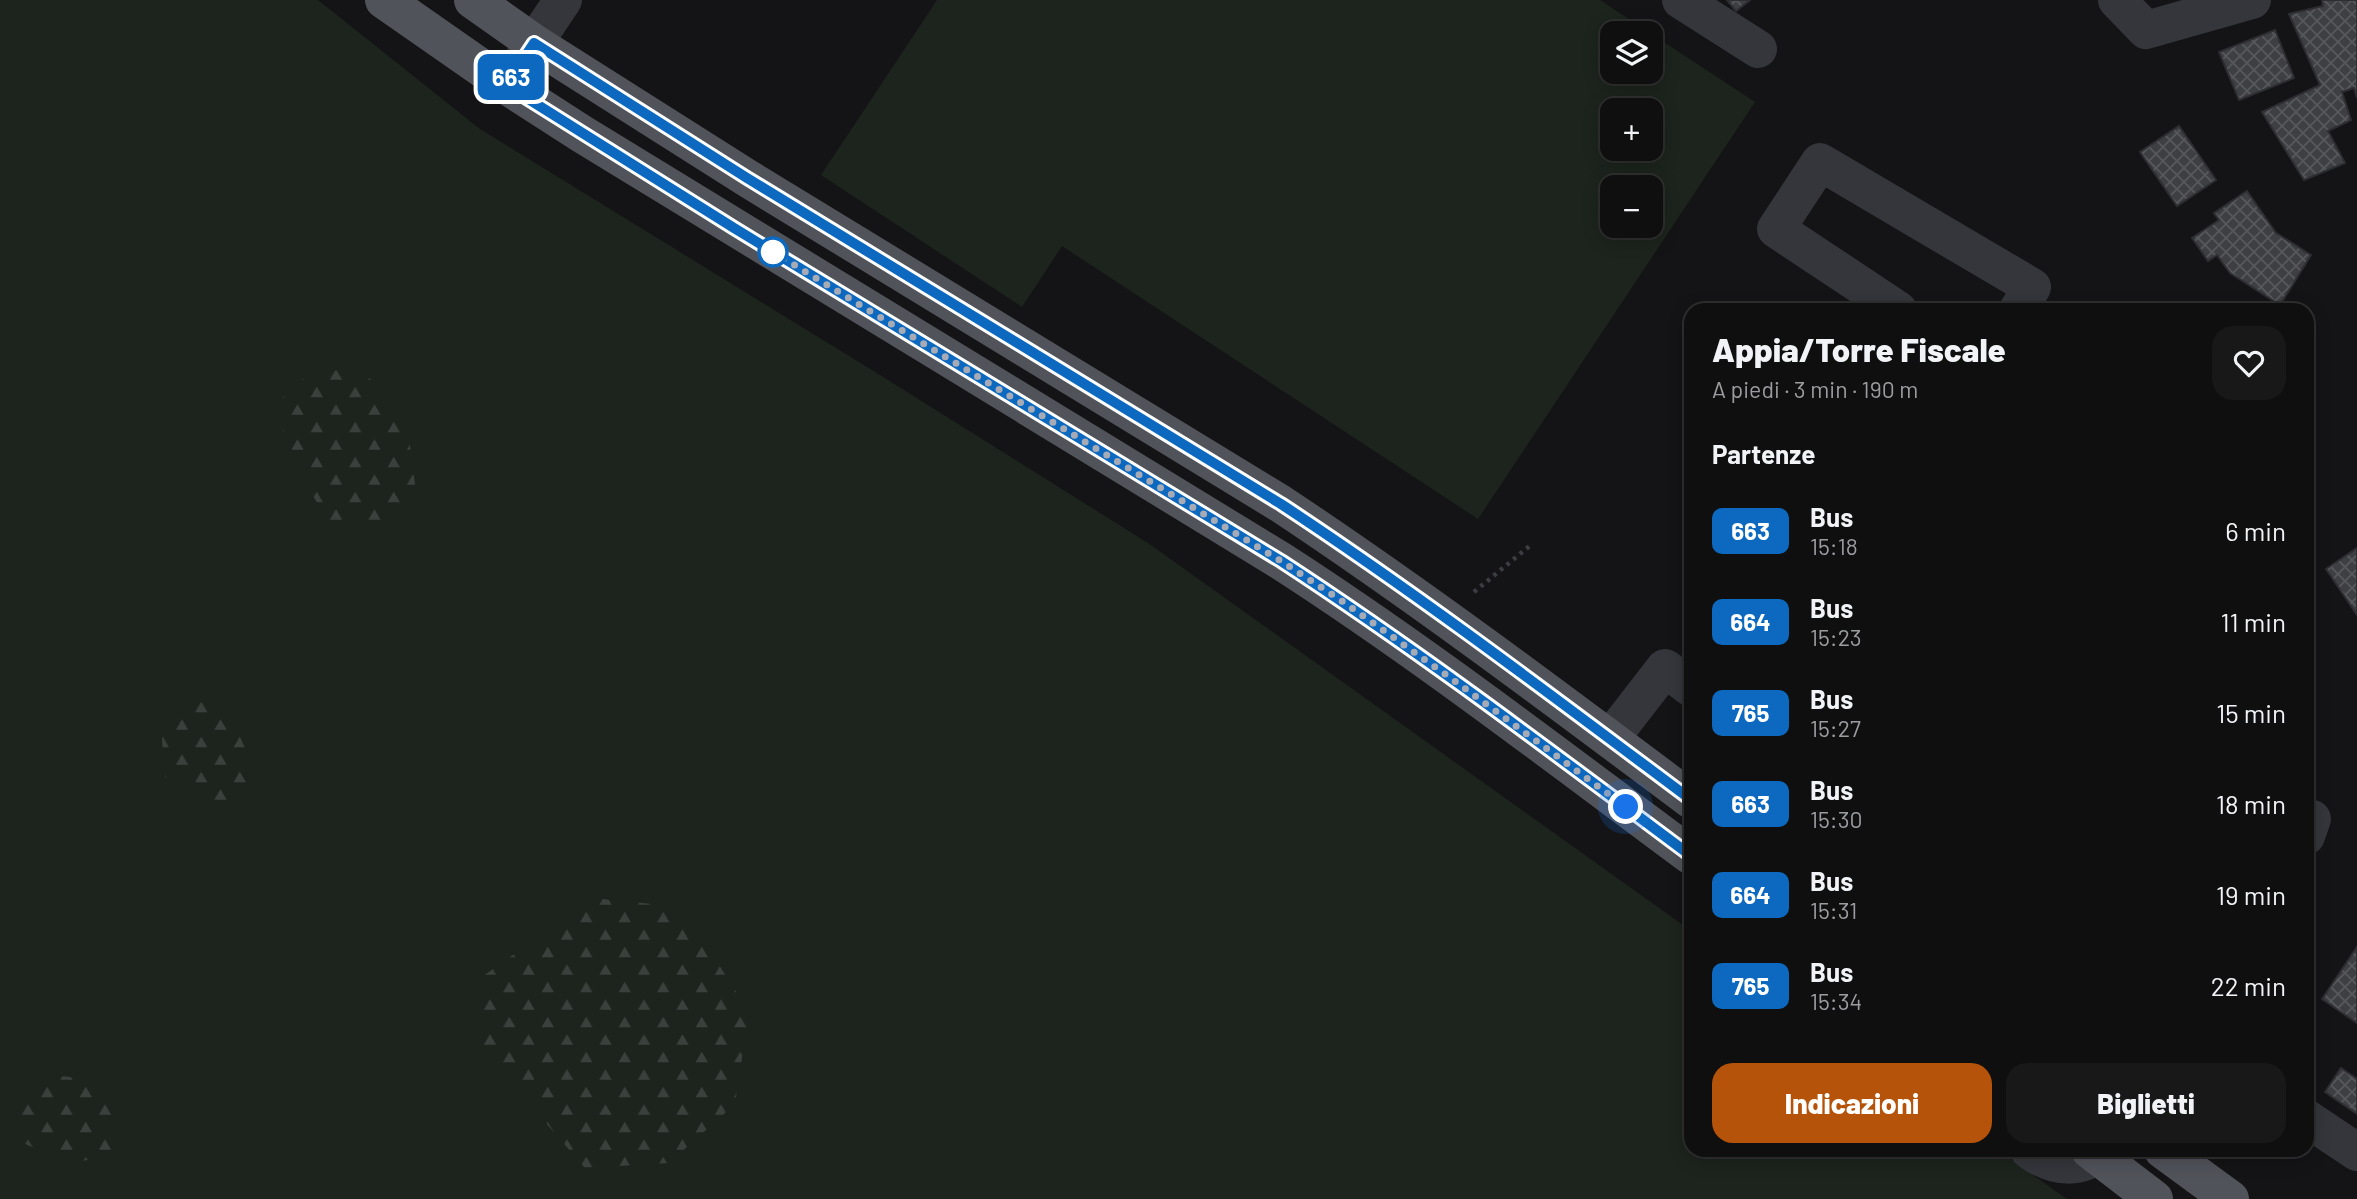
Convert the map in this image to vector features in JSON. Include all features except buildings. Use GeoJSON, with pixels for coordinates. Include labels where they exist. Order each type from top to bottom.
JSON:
{"type":"FeatureCollection","features":[{"type":"Feature","properties":{"kind":"main road"},"geometry":{"type":"LineString","coordinates":[[384,0],[506,85],[722,221],[1281,561],[1474,695],[1684,851]]}},
{"type":"Feature","properties":{"kind":"main road"},"geometry":{"type":"LineString","coordinates":[[473,0],[534,43],[818,222],[1281,504],[1458,625],[1684,794]]}},
{"type":"Feature","properties":{"kind":"main road"},"geometry":{"type":"LineString","coordinates":[[2103,1157],[2154,1199]]}},
{"type":"Feature","properties":{"kind":"main road"},"geometry":{"type":"LineString","coordinates":[[2173,1157],[2230,1199]]}},
{"type":"Feature","properties":{"kind":"street"},"geometry":{"type":"LineString","coordinates":[[506,85],[563,0]]}},
{"type":"Feature","properties":{"kind":"street"},"geometry":{"type":"LineString","coordinates":[[1681,0],[1758,49]]}},
{"type":"Feature","properties":{"kind":"street"},"geometry":{"type":"LineString","coordinates":[[2117,0],[2146,30],[2252,0]]}},
{"type":"Feature","properties":{"kind":"street"},"geometry":{"type":"LineString","coordinates":[[1887,303],[1776,229],[1820,162],[2032,287],[2022,303]]}},
{"type":"Feature","properties":{"kind":"street"},"geometry":{"type":"LineString","coordinates":[[1611,739],[1665,668],[1684,682]]}},
{"type":"Feature","properties":{"kind":"street"},"geometry":{"type":"LineString","coordinates":[[2314,1123],[2357,1152]]}},
{"type":"Feature","properties":{"kind":"street"},"geometry":{"type":"LineString","coordinates":[[2040,1157],[2052,1164],[2066,1166],[2083,1162],[2090,1157]]}},
{"type":"Feature","properties":{"kind":"path"},"geometry":{"type":"LineString","coordinates":[[1464,600],[1532,544]]}},
{"type":"Feature","properties":{"kind":"green space"},"geometry":{"type":"Polygon","coordinates":[[[0,0],[318,0],[480,129],[1148,543],[1684,926],[1684,1157],[2008,1157],[2067,1199],[0,1199],[0,0]]]}},
{"type":"Feature","properties":{"kind":"green space"},"geometry":{"type":"Polygon","coordinates":[[[937,0],[1600,0],[1632,21],[1600,21],[1600,84],[1663,84],[1663,41],[1755,102],[1478,519],[1062,246],[1022,307],[821,175],[937,0]]]}},
{"type":"Feature","properties":{"kind":"green space"},"geometry":{"type":"Polygon","coordinates":[[[316,367],[368,376],[408,430],[416,492],[380,524],[332,526],[295,468],[275,404],[316,367]]]}},
{"type":"Feature","properties":{"kind":"green space"},"geometry":{"type":"Polygon","coordinates":[[[205,700],[240,736],[260,785],[220,816],[165,777],[161,726],[205,700]]]}},
{"type":"Feature","properties":{"kind":"green space"},"geometry":{"type":"Polygon","coordinates":[[[593,898],[682,907],[749,1012],[735,1104],[669,1163],[585,1168],[481,1048],[479,979],[593,898]]]}},
{"type":"Feature","properties":{"kind":"green space"},"geometry":{"type":"Polygon","coordinates":[[[44,1074],[86,1079],[117,1114],[113,1156],[69,1163],[23,1143],[9,1106],[44,1074]]]}},
{"type":"Feature","properties":{"kind":"bus line","name":"663"},"geometry":{"type":"LineString","coordinates":[[1684,794],[1480,641],[1281,504],[747,178],[534,43],[506,85],[734,228],[1281,561],[1474,695],[1684,851]]}},
{"type":"Feature","properties":{"kind":"route"},"geometry":{"type":"LineString","coordinates":[[773,252],[1281,561],[1474,695],[1626,807]]}}]}
